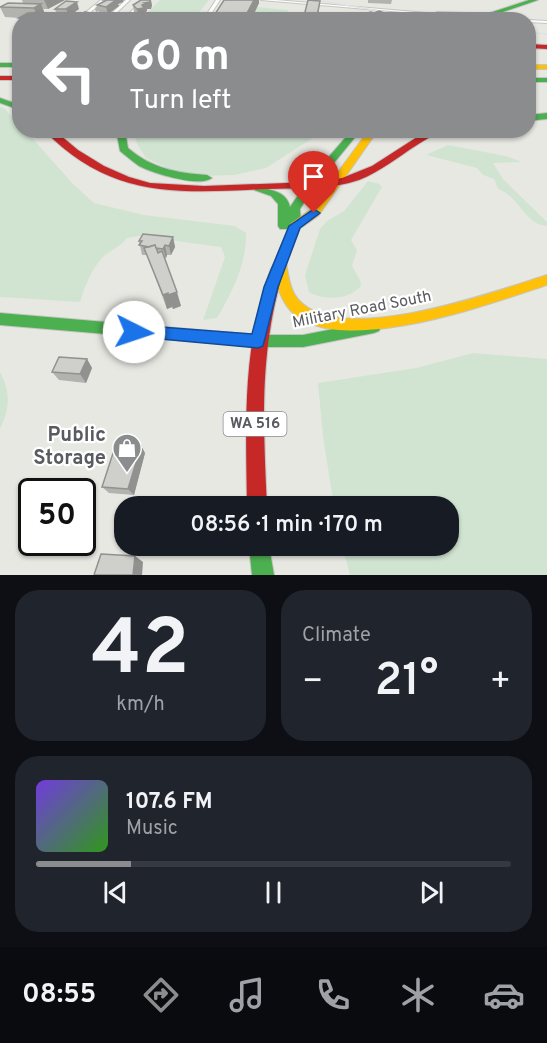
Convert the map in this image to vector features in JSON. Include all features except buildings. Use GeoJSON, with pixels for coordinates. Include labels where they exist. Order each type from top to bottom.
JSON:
{"type":"FeatureCollection","features":[{"type":"Feature","properties":{"kind":"main road"},"geometry":{"type":"LineString","coordinates":[[482,12],[509,2],[535,0]]}},
{"type":"Feature","properties":{"kind":"main road"},"geometry":{"type":"LineString","coordinates":[[490,12],[509,2],[547,1]]}},
{"type":"Feature","properties":{"kind":"main road"},"geometry":{"type":"LineString","coordinates":[[58,138],[93,166],[128,181],[161,187],[228,188],[336,182],[367,173],[419,138]]}},
{"type":"Feature","properties":{"kind":"main road"},"geometry":{"type":"LineString","coordinates":[[120,138],[129,156],[140,164],[169,174],[196,178],[298,176],[324,168]]}},
{"type":"Feature","properties":{"kind":"main road","name":"WA 516"},"geometry":{"type":"LineString","coordinates":[[257,496],[255,402],[258,341],[271,287],[295,226],[294,209],[311,184],[350,138]]}},
{"type":"Feature","properties":{"kind":"main road","name":"WA 516"},"geometry":{"type":"LineString","coordinates":[[295,226],[314,213],[368,138]]}},
{"type":"Feature","properties":{"kind":"main road"},"geometry":{"type":"LineString","coordinates":[[228,188],[269,192],[279,197],[284,203],[284,229],[288,243]]}},
{"type":"Feature","properties":{"kind":"main road"},"geometry":{"type":"LineString","coordinates":[[280,263],[286,294],[298,309],[309,316],[339,323],[408,320]]}},
{"type":"Feature","properties":{"kind":"main road","name":"Military Road South"},"geometry":{"type":"LineString","coordinates":[[0,319],[258,341],[303,340],[408,320],[468,305],[547,280]]}},
{"type":"Feature","properties":{"kind":"main road"},"geometry":{"type":"LineString","coordinates":[[260,556],[263,575]]}},
{"type":"Feature","properties":{"kind":"street"},"geometry":{"type":"LineString","coordinates":[[88,12],[103,0]]}},
{"type":"Feature","properties":{"kind":"street"},"geometry":{"type":"LineString","coordinates":[[115,12],[128,0]]}},
{"type":"Feature","properties":{"kind":"street"},"geometry":{"type":"LineString","coordinates":[[132,12],[145,0]]}},
{"type":"Feature","properties":{"kind":"street"},"geometry":{"type":"LineString","coordinates":[[263,0],[412,12]]}},
{"type":"Feature","properties":{"kind":"green space"},"geometry":{"type":"Polygon","coordinates":[[[160,0],[209,0],[200,12],[148,12],[160,0]]]}},
{"type":"Feature","properties":{"kind":"green space"},"geometry":{"type":"Polygon","coordinates":[[[257,7],[288,10],[288,12],[254,12],[257,7]]]}},
{"type":"Feature","properties":{"kind":"green space"},"geometry":{"type":"Polygon","coordinates":[[[0,107],[12,117],[12,138],[32,138],[73,184],[94,203],[144,215],[235,226],[246,233],[241,266],[233,288],[217,318],[203,320],[225,257],[221,247],[139,236],[127,238],[101,259],[88,280],[80,302],[0,297],[0,107]]]}},
{"type":"Feature","properties":{"kind":"green space"},"geometry":{"type":"Polygon","coordinates":[[[136,138],[313,138],[266,168],[234,175],[202,176],[172,170],[146,158],[136,138]]]}},
{"type":"Feature","properties":{"kind":"green space"},"geometry":{"type":"Polygon","coordinates":[[[448,145],[506,156],[522,162],[493,163],[503,179],[547,222],[547,226],[533,221],[511,197],[498,189],[494,179],[483,175],[477,168],[426,155],[448,145]]]}},
{"type":"Feature","properties":{"kind":"green space"},"geometry":{"type":"Polygon","coordinates":[[[368,181],[382,187],[351,240],[357,250],[352,266],[361,286],[350,294],[336,298],[315,295],[309,292],[305,275],[320,229],[327,221],[344,211],[368,181]]]}},
{"type":"Feature","properties":{"kind":"green space"},"geometry":{"type":"Polygon","coordinates":[[[473,353],[547,359],[547,575],[350,575],[345,556],[459,556],[459,496],[332,496],[318,383],[416,368],[473,353]]]}},
{"type":"Feature","properties":{"kind":"green space"},"geometry":{"type":"Polygon","coordinates":[[[0,372],[4,379],[8,400],[0,429],[0,372]]]}},
{"type":"Feature","properties":{"kind":"tram line"},"geometry":{"type":"LineString","coordinates":[[316,0],[386,12]]}},
{"type":"Feature","properties":{"kind":"tram line"},"geometry":{"type":"LineString","coordinates":[[536,33],[547,34]]}},
{"type":"Feature","properties":{"kind":"traffic: fast"},"geometry":{"type":"LineString","coordinates":[[497,12],[535,0]]}},
{"type":"Feature","properties":{"kind":"traffic: fast"},"geometry":{"type":"LineString","coordinates":[[0,65],[12,65]]}},
{"type":"Feature","properties":{"kind":"traffic: fast"},"geometry":{"type":"LineString","coordinates":[[536,80],[547,80]]}},
{"type":"Feature","properties":{"kind":"traffic: fast"},"geometry":{"type":"LineString","coordinates":[[0,100],[12,105]]}},
{"type":"Feature","properties":{"kind":"traffic: fast"},"geometry":{"type":"LineString","coordinates":[[536,117],[547,116]]}},
{"type":"Feature","properties":{"kind":"traffic: fast"},"geometry":{"type":"LineString","coordinates":[[121,138],[123,149],[152,168],[162,172],[207,178]]}},
{"type":"Feature","properties":{"kind":"traffic: fast"},"geometry":{"type":"LineString","coordinates":[[279,266],[295,226],[294,209],[311,184],[350,138]]}},
{"type":"Feature","properties":{"kind":"traffic: fast"},"geometry":{"type":"LineString","coordinates":[[259,190],[275,194],[284,203],[284,226]]}},
{"type":"Feature","properties":{"kind":"traffic: fast"},"geometry":{"type":"LineString","coordinates":[[0,319],[258,341],[303,341],[374,327]]}},
{"type":"Feature","properties":{"kind":"traffic: fast"},"geometry":{"type":"LineString","coordinates":[[260,556],[263,575]]}},
{"type":"Feature","properties":{"kind":"traffic: slow"},"geometry":{"type":"LineString","coordinates":[[536,67],[547,67]]}},
{"type":"Feature","properties":{"kind":"traffic: slow"},"geometry":{"type":"LineString","coordinates":[[295,226],[314,213],[368,138]]}},
{"type":"Feature","properties":{"kind":"traffic: slow"},"geometry":{"type":"LineString","coordinates":[[280,263],[287,295],[297,308],[310,316],[342,324],[408,320]]}},
{"type":"Feature","properties":{"kind":"traffic: slow"},"geometry":{"type":"LineString","coordinates":[[398,322],[468,305],[547,280]]}},
{"type":"Feature","properties":{"kind":"traffic: jam"},"geometry":{"type":"LineString","coordinates":[[536,46],[547,47]]}},
{"type":"Feature","properties":{"kind":"traffic: jam"},"geometry":{"type":"LineString","coordinates":[[0,78],[12,78]]}},
{"type":"Feature","properties":{"kind":"traffic: jam"},"geometry":{"type":"LineString","coordinates":[[58,138],[100,169],[150,186],[176,189],[311,185],[343,181],[365,174],[421,138]]}},
{"type":"Feature","properties":{"kind":"traffic: jam"},"geometry":{"type":"LineString","coordinates":[[257,496],[255,415],[258,356],[262,326],[279,266]]}},
{"type":"Feature","properties":{"kind":"place","name":"Public Storage"},"geometry":{"type":"Point","coordinates":[127,474]}},
{"type":"Feature","properties":{"kind":"route"},"geometry":{"type":"LineString","coordinates":[[134,332],[258,341],[271,287],[295,226],[314,213]]}}]}
